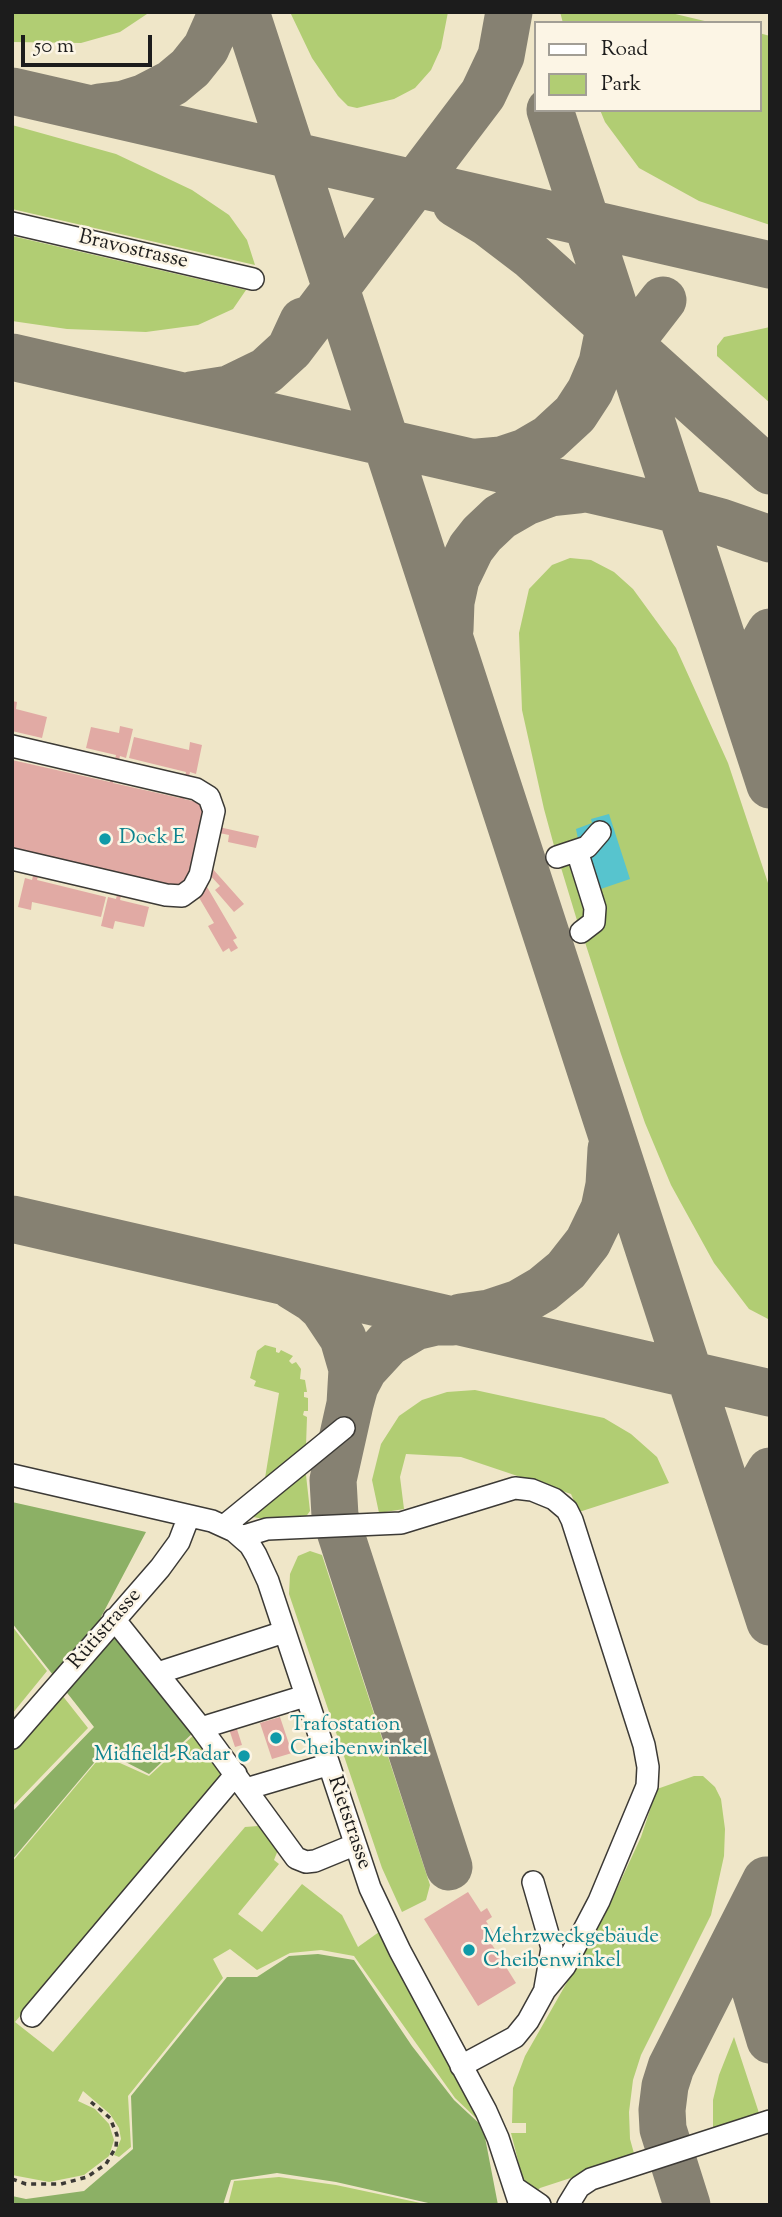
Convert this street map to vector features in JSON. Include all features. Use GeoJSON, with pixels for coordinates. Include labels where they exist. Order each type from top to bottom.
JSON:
{"type":"FeatureCollection","features":[{"type":"Feature","properties":{"kind":"lane","name":"Bravostrasse"},"geometry":{"type":"LineString","coordinates":[[12,223],[253,279]]}},
{"type":"Feature","properties":{"kind":"lane"},"geometry":{"type":"LineString","coordinates":[[12,746],[196,789],[209,797],[214,811],[200,875],[193,888],[181,896],[166,895],[12,859]]}},
{"type":"Feature","properties":{"kind":"lane"},"geometry":{"type":"LineString","coordinates":[[581,932],[594,922],[595,908],[567,854],[587,847],[600,832]]}},
{"type":"Feature","properties":{"kind":"lane"},"geometry":{"type":"LineString","coordinates":[[233,1531],[344,1428]]}},
{"type":"Feature","properties":{"kind":"lane"},"geometry":{"type":"LineString","coordinates":[[12,1475],[189,1516],[233,1531],[401,1523],[515,1488],[544,1494],[567,1510],[642,1738],[648,1767],[647,1786],[591,1916],[565,1966],[545,1990],[528,2021],[515,2037],[461,2066]]}},
{"type":"Feature","properties":{"kind":"lane","name":"Rütistrasse"},"geometry":{"type":"LineString","coordinates":[[12,1738],[180,1542],[189,1516]]}},
{"type":"Feature","properties":{"kind":"lane","name":"Rietstrasse"},"geometry":{"type":"LineString","coordinates":[[233,1531],[250,1545],[263,1569],[370,1888],[498,2138],[518,2196]]}},
{"type":"Feature","properties":{"kind":"lane"},"geometry":{"type":"LineString","coordinates":[[114,1619],[201,1728],[293,1854],[301,1860],[316,1861],[354,1845]]}},
{"type":"Feature","properties":{"kind":"lane"},"geometry":{"type":"LineString","coordinates":[[158,1673],[284,1632]]}},
{"type":"Feature","properties":{"kind":"lane"},"geometry":{"type":"LineString","coordinates":[[201,1728],[305,1696]]}},
{"type":"Feature","properties":{"kind":"lane"},"geometry":{"type":"LineString","coordinates":[[32,2016],[241,1782],[327,1765]]}},
{"type":"Feature","properties":{"kind":"lane"},"geometry":{"type":"LineString","coordinates":[[533,1882],[552,1948],[545,1990]]}},
{"type":"Feature","properties":{"kind":"lane"},"geometry":{"type":"LineString","coordinates":[[541,1909],[548,1918],[562,1925],[577,1924],[591,1916]]}},
{"type":"Feature","properties":{"kind":"lane"},"geometry":{"type":"LineString","coordinates":[[568,2205],[579,2187],[591,2179],[770,2121]]}},
{"type":"Feature","properties":{"kind":"lane"},"geometry":{"type":"LineString","coordinates":[[518,2196],[540,2205]]}},
{"type":"Feature","properties":{"kind":"path"},"geometry":{"type":"LineString","coordinates":[[12,2179],[26,2184],[61,2184],[87,2177],[106,2164],[116,2147],[117,2135],[110,2119],[91,2102]]}},
{"type":"Feature","properties":{"kind":"green space"},"geometry":{"type":"Polygon","coordinates":[[[12,12],[150,12],[120,32],[81,43],[12,42],[12,12]]]}},
{"type":"Feature","properties":{"kind":"green space"},"geometry":{"type":"Polygon","coordinates":[[[290,12],[448,12],[441,48],[431,70],[415,88],[394,99],[357,108],[348,106],[338,96],[312,58],[290,12]]]}},
{"type":"Feature","properties":{"kind":"green space"},"geometry":{"type":"Polygon","coordinates":[[[560,12],[667,12],[705,21],[562,21],[560,12]]]}},
{"type":"Feature","properties":{"kind":"green space"},"geometry":{"type":"Polygon","coordinates":[[[761,34],[770,36],[770,225],[699,201],[639,168],[605,122],[601,112],[761,112],[761,34]]]}},
{"type":"Feature","properties":{"kind":"green space"},"geometry":{"type":"Polygon","coordinates":[[[12,125],[116,154],[192,190],[229,215],[247,240],[255,265],[12,209],[12,125]]]}},
{"type":"Feature","properties":{"kind":"green space"},"geometry":{"type":"Polygon","coordinates":[[[12,236],[246,290],[233,309],[198,325],[146,332],[67,329],[12,321],[12,236]]]}},
{"type":"Feature","properties":{"kind":"green space"},"geometry":{"type":"Polygon","coordinates":[[[770,327],[770,403],[717,356],[717,346],[724,337],[770,327]]]}},
{"type":"Feature","properties":{"kind":"green space"},"geometry":{"type":"Polygon","coordinates":[[[570,558],[591,560],[614,572],[633,589],[676,648],[728,763],[770,889],[770,1320],[749,1309],[714,1263],[671,1185],[645,1123],[583,936],[589,835],[556,853],[544,809],[522,710],[519,633],[529,589],[552,565],[570,558]]]}},
{"type":"Feature","properties":{"kind":"green space"},"geometry":{"type":"Polygon","coordinates":[[[559,861],[571,861],[590,905],[579,927],[559,861]]]}},
{"type":"Feature","properties":{"kind":"green space"},"geometry":{"type":"Polygon","coordinates":[[[265,1345],[276,1348],[276,1352],[281,1350],[293,1356],[289,1361],[292,1364],[296,1362],[301,1369],[300,1379],[305,1380],[307,1392],[304,1392],[304,1397],[308,1398],[308,1411],[304,1411],[303,1415],[307,1417],[306,1446],[303,1447],[300,1457],[271,1479],[265,1478],[279,1393],[254,1386],[256,1381],[250,1378],[257,1351],[265,1345]]]}},
{"type":"Feature","properties":{"kind":"green space"},"geometry":{"type":"Polygon","coordinates":[[[475,1390],[604,1418],[631,1434],[657,1457],[669,1483],[579,1512],[571,1494],[461,1457],[406,1454],[400,1477],[404,1509],[379,1513],[372,1480],[381,1444],[399,1416],[422,1400],[447,1392],[475,1390]]]}},
{"type":"Feature","properties":{"kind":"green space"},"geometry":{"type":"Polygon","coordinates":[[[301,1473],[306,1475],[310,1511],[305,1518],[253,1517],[253,1512],[301,1473]]]}},
{"type":"Feature","properties":{"kind":"green space"},"geometry":{"type":"Polygon","coordinates":[[[12,1502],[146,1532],[101,1617],[195,1731],[149,1774],[104,1751],[12,1860],[12,1812],[94,1727],[12,1623],[12,1502]]]}},
{"type":"Feature","properties":{"kind":"green space"},"geometry":{"type":"Polygon","coordinates":[[[310,1551],[322,1555],[430,1885],[426,1900],[402,1912],[382,1868],[289,1594],[290,1574],[298,1556],[310,1551]]]}},
{"type":"Feature","properties":{"kind":"green space"},"geometry":{"type":"Polygon","coordinates":[[[12,1626],[47,1671],[12,1714],[12,1626]]]}},
{"type":"Feature","properties":{"kind":"green space"},"geometry":{"type":"Polygon","coordinates":[[[58,1690],[88,1728],[12,1807],[12,1744],[58,1690]]]}},
{"type":"Feature","properties":{"kind":"green space"},"geometry":{"type":"Polygon","coordinates":[[[196,1733],[226,1771],[223,1778],[15,2022],[53,2052],[245,1827],[258,1826],[278,1850],[274,1860],[279,1864],[238,1914],[262,1932],[302,1884],[342,1915],[358,1947],[379,1932],[477,2119],[455,2098],[354,1956],[321,1950],[290,1953],[257,1970],[230,1949],[213,1959],[223,1978],[128,2096],[131,2147],[119,2157],[114,2155],[121,2139],[119,2128],[110,2114],[83,2091],[78,2101],[95,2109],[109,2124],[114,2140],[109,2156],[84,2175],[49,2182],[12,2175],[12,1862],[102,1755],[149,1776],[196,1733]]]}},
{"type":"Feature","properties":{"kind":"green space"},"geometry":{"type":"Polygon","coordinates":[[[694,1776],[703,1776],[715,1787],[721,1799],[725,1829],[724,1856],[711,1915],[641,2055],[633,2080],[629,2112],[630,2139],[635,2157],[537,2191],[524,2184],[511,2133],[526,2133],[526,2123],[512,2123],[513,2088],[525,2056],[603,1919],[641,1837],[657,1789],[694,1776]]]}},
{"type":"Feature","properties":{"kind":"green space"},"geometry":{"type":"Polygon","coordinates":[[[318,1954],[354,1960],[412,2046],[454,2100],[483,2127],[498,2205],[437,2205],[336,2182],[277,2173],[231,2180],[223,2205],[12,2205],[12,2196],[26,2199],[84,2191],[133,2149],[131,2096],[227,1977],[257,1977],[289,1956],[318,1954]]]}},
{"type":"Feature","properties":{"kind":"green space"},"geometry":{"type":"Polygon","coordinates":[[[734,2037],[760,2116],[713,2132],[713,2100],[719,2075],[734,2037]]]}},
{"type":"Feature","properties":{"kind":"green space"},"geometry":{"type":"Polygon","coordinates":[[[279,2177],[336,2185],[430,2205],[228,2205],[234,2181],[279,2177]]]}},
{"type":"Feature","properties":{"kind":"water"},"geometry":{"type":"Polygon","coordinates":[[[609,814],[630,879],[589,893],[576,829],[592,823],[591,819],[609,814]]]}},
{"type":"Feature","properties":{"kind":"building"},"geometry":{"type":"Polygon","coordinates":[[[12,701],[17,702],[16,709],[47,717],[42,738],[12,731],[12,701]]]}},
{"type":"Feature","properties":{"kind":"building","name":"Dock E"},"geometry":{"type":"Polygon","coordinates":[[[120,726],[133,729],[126,758],[120,756],[113,783],[180,798],[186,772],[129,758],[134,737],[189,750],[190,742],[202,745],[196,774],[190,772],[184,799],[206,804],[201,823],[259,836],[256,848],[228,842],[229,835],[200,829],[195,849],[244,904],[234,912],[215,890],[220,886],[193,857],[200,875],[237,938],[233,940],[238,948],[231,952],[229,948],[223,952],[208,926],[214,923],[188,879],[186,889],[126,875],[120,900],[149,907],[144,927],[115,921],[113,929],[101,926],[108,897],[116,899],[122,874],[43,856],[37,880],[106,897],[101,917],[32,902],[31,910],[18,907],[25,878],[32,880],[38,855],[12,849],[12,760],[110,782],[116,755],[86,748],[91,727],[119,733],[120,726]]]}},
{"type":"Feature","properties":{"kind":"building","name":"Trafostation Cheibenwinkel"},"geometry":{"type":"Polygon","coordinates":[[[280,1717],[292,1753],[272,1759],[260,1723],[280,1717]]]}},
{"type":"Feature","properties":{"kind":"building"},"geometry":{"type":"Polygon","coordinates":[[[236,1726],[242,1745],[235,1747],[229,1729],[236,1726]]]}},
{"type":"Feature","properties":{"kind":"building","name":"Midfield-Radar"},"geometry":{"type":"Polygon","coordinates":[[[244,1749],[252,1756],[245,1764],[237,1757],[244,1749]]]}},
{"type":"Feature","properties":{"kind":"building","name":"Mehrzweckgebäude Cheibenwinkel"},"geometry":{"type":"Polygon","coordinates":[[[468,1892],[481,1912],[487,1908],[492,1917],[486,1921],[497,1939],[491,1943],[516,1983],[478,2006],[424,1919],[468,1892]]]}},
{"type":"Feature","properties":{"kind":"taxiway"},"geometry":{"type":"LineString","coordinates":[[99,107],[143,98],[172,83],[190,68],[206,48],[222,12]]}},
{"type":"Feature","properties":{"kind":"taxiway"},"geometry":{"type":"LineString","coordinates":[[246,12],[770,1622]]}},
{"type":"Feature","properties":{"kind":"taxiway"},"geometry":{"type":"LineString","coordinates":[[290,349],[483,94],[501,56],[509,12]]}},
{"type":"Feature","properties":{"kind":"taxiway"},"geometry":{"type":"LineString","coordinates":[[12,91],[770,265]]}},
{"type":"Feature","properties":{"kind":"taxiway"},"geometry":{"type":"LineString","coordinates":[[551,112],[770,785]]}},
{"type":"Feature","properties":{"kind":"taxiway"},"geometry":{"type":"LineString","coordinates":[[456,204],[489,224],[531,256],[770,471]]}},
{"type":"Feature","properties":{"kind":"taxiway"},"geometry":{"type":"LineString","coordinates":[[612,366],[663,300]]}},
{"type":"Feature","properties":{"kind":"taxiway"},"geometry":{"type":"LineString","coordinates":[[478,462],[501,460],[525,452],[549,438],[575,414],[590,391],[602,363],[608,333],[608,307]]}},
{"type":"Feature","properties":{"kind":"taxiway"},"geometry":{"type":"LineString","coordinates":[[191,395],[229,389],[266,371],[290,349],[303,321]]}},
{"type":"Feature","properties":{"kind":"taxiway"},"geometry":{"type":"LineString","coordinates":[[12,357],[662,506],[770,539]]}},
{"type":"Feature","properties":{"kind":"taxiway"},"geometry":{"type":"LineString","coordinates":[[450,630],[451,602],[456,579],[471,548],[482,534],[500,517],[526,502],[551,493],[579,490]]}},
{"type":"Feature","properties":{"kind":"taxiway"},"geometry":{"type":"LineString","coordinates":[[747,710],[747,685],[752,663],[770,632]]}},
{"type":"Feature","properties":{"kind":"taxiway"},"geometry":{"type":"LineString","coordinates":[[461,1317],[489,1313],[519,1303],[543,1289],[566,1270],[588,1242],[604,1209],[609,1185],[611,1149]]}},
{"type":"Feature","properties":{"kind":"taxiway"},"geometry":{"type":"LineString","coordinates":[[12,1219],[770,1393]]}},
{"type":"Feature","properties":{"kind":"taxiway"},"geometry":{"type":"LineString","coordinates":[[292,1286],[323,1308],[343,1338],[352,1369],[350,1404],[364,1369],[388,1343],[415,1327],[436,1322],[453,1322]]}},
{"type":"Feature","properties":{"kind":"taxiway"},"geometry":{"type":"LineString","coordinates":[[350,1404],[333,1480],[335,1516],[449,1867]]}},
{"type":"Feature","properties":{"kind":"taxiway"},"geometry":{"type":"LineString","coordinates":[[750,1549],[753,1506],[770,1471]]}},
{"type":"Feature","properties":{"kind":"taxiway"},"geometry":{"type":"LineString","coordinates":[[687,2205],[663,2129],[665,2086],[671,2067],[766,1880]]}},
{"type":"Feature","properties":{"kind":"taxiway"},"geometry":{"type":"LineString","coordinates":[[752,1919],[750,1973],[770,2040]]}},
{"type":"Feature","properties":{"kind":"place","name":"Dock E"},"geometry":{"type":"Point","coordinates":[105,839]}},
{"type":"Feature","properties":{"kind":"place","name":"Trafostation Cheibenwinkel"},"geometry":{"type":"Point","coordinates":[276,1738]}},
{"type":"Feature","properties":{"kind":"place","name":"Midfield-Radar"},"geometry":{"type":"Point","coordinates":[244,1756]}},
{"type":"Feature","properties":{"kind":"place","name":"Mehrzweckgebäude Cheibenwinkel"},"geometry":{"type":"Point","coordinates":[469,1950]}}]}
